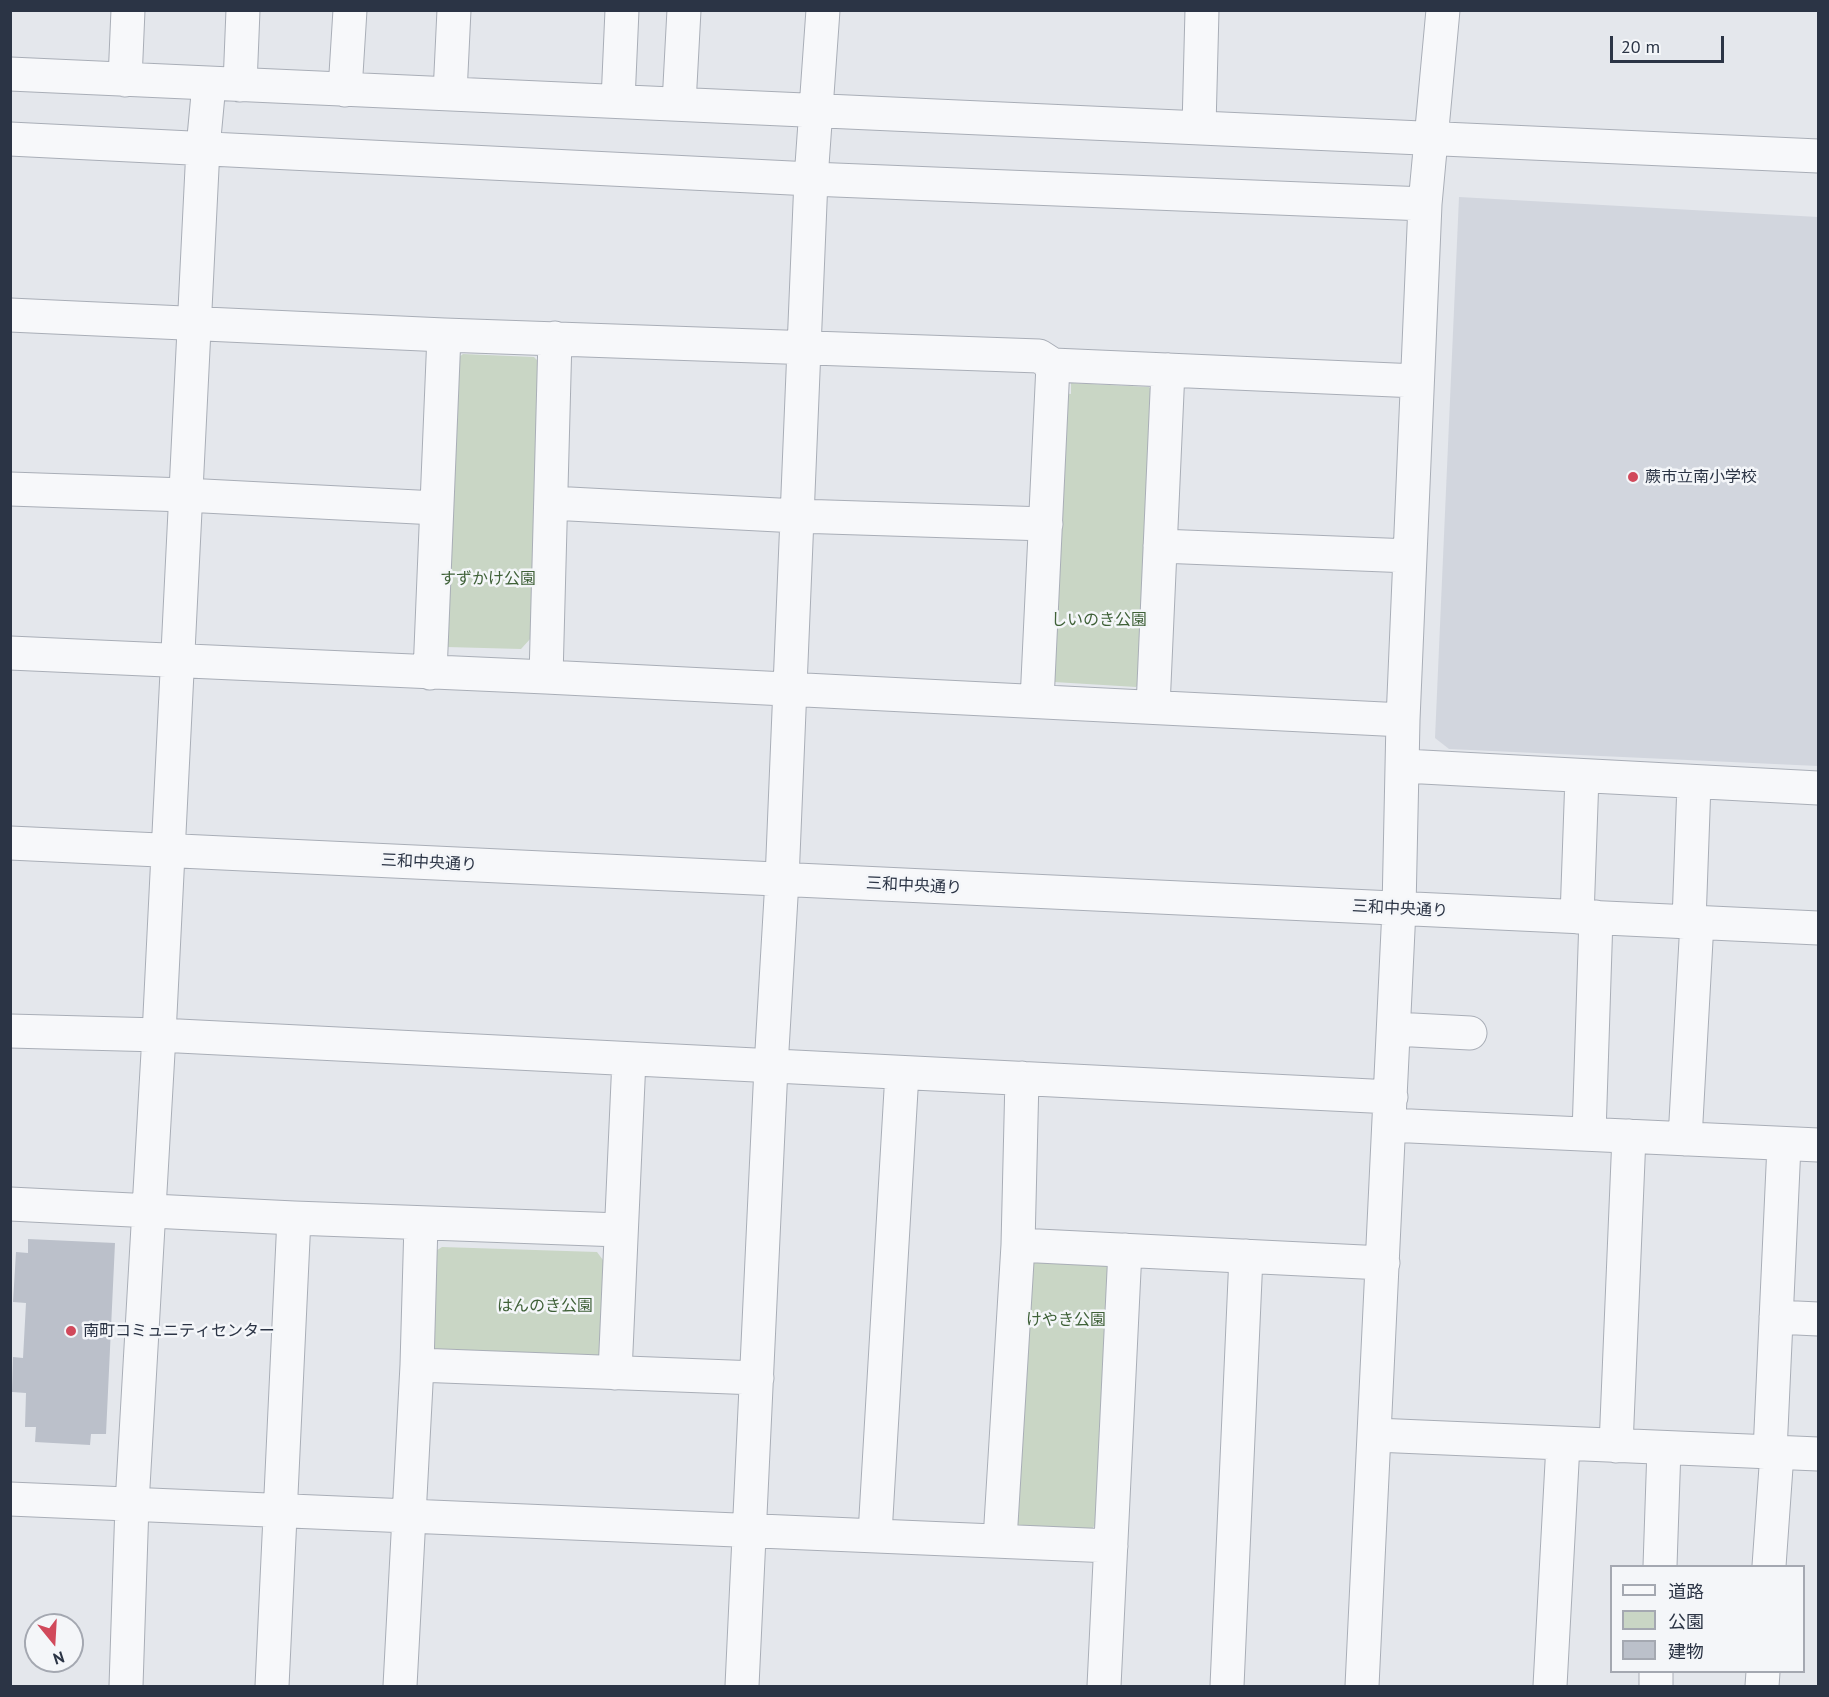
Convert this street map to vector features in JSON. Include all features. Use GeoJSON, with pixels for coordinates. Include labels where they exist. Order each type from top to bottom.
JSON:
{"type":"FeatureCollection","features":[{"type":"Feature","properties":{"kind":"street"},"geometry":{"type":"LineString","coordinates":[[125,80],[128,10]]}},
{"type":"Feature","properties":{"kind":"street"},"geometry":{"type":"LineString","coordinates":[[126,1686],[132,1504],[159,1035],[166,851],[178,661],[203,148],[224,84],[243,10]]}},
{"type":"Feature","properties":{"kind":"street"},"geometry":{"type":"LineString","coordinates":[[345,90],[350,10]]}},
{"type":"Feature","properties":{"kind":"street"},"geometry":{"type":"LineString","coordinates":[[450,94],[454,10]]}},
{"type":"Feature","properties":{"kind":"street"},"geometry":{"type":"LineString","coordinates":[[679,104],[684,10]]}},
{"type":"Feature","properties":{"kind":"street"},"geometry":{"type":"LineString","coordinates":[[742,1686],[782,880],[811,179],[823,10]]}},
{"type":"Feature","properties":{"kind":"street"},"geometry":{"type":"LineString","coordinates":[[1198,127],[1202,10]]}},
{"type":"Feature","properties":{"kind":"street"},"geometry":{"type":"LineString","coordinates":[[1362,1686],[1394,1029],[1404,766],[1403,720],[1425,204],[1443,10]]}},
{"type":"Feature","properties":{"kind":"street"},"geometry":{"type":"LineString","coordinates":[[613,11],[618,101]]}},
{"type":"Feature","properties":{"kind":"street"},"geometry":{"type":"LineString","coordinates":[[10,74],[1818,156]]}},
{"type":"Feature","properties":{"kind":"street"},"geometry":{"type":"LineString","coordinates":[[10,140],[811,179],[1425,204]]}},
{"type":"Feature","properties":{"kind":"street"},"geometry":{"type":"LineString","coordinates":[[10,315],[1039,356],[1053,365],[1417,381]]}},
{"type":"Feature","properties":{"kind":"street"},"geometry":{"type":"LineString","coordinates":[[430,673],[444,334]]}},
{"type":"Feature","properties":{"kind":"street"},"geometry":{"type":"LineString","coordinates":[[546,677],[555,338]]}},
{"type":"Feature","properties":{"kind":"street"},"geometry":{"type":"LineString","coordinates":[[1037,702],[1053,365]]}},
{"type":"Feature","properties":{"kind":"street"},"geometry":{"type":"LineString","coordinates":[[1153,707],[1168,370]]}},
{"type":"Feature","properties":{"kind":"street"},"geometry":{"type":"LineString","coordinates":[[10,489],[185,495],[436,508]]}},
{"type":"Feature","properties":{"kind":"street"},"geometry":{"type":"LineString","coordinates":[[551,503],[797,516],[1046,525]]}},
{"type":"Feature","properties":{"kind":"street"},"geometry":{"type":"LineString","coordinates":[[1160,546],[1410,556]]}},
{"type":"Feature","properties":{"kind":"street"},"geometry":{"type":"LineString","coordinates":[[10,653],[1403,720]]}},
{"type":"Feature","properties":{"kind":"street"},"geometry":{"type":"LineString","coordinates":[[1404,766],[1818,788]]}},
{"type":"Feature","properties":{"kind":"street"},"geometry":{"type":"LineString","coordinates":[[1582,776],[1587,917],[1589,1134]]}},
{"type":"Feature","properties":{"kind":"street"},"geometry":{"type":"LineString","coordinates":[[1684,1139],[1693,922],[1694,783]]}},
{"type":"Feature","properties":{"kind":"street","name":"三和中央通り"},"geometry":{"type":"LineString","coordinates":[[10,843],[1818,928]]}},
{"type":"Feature","properties":{"kind":"street"},"geometry":{"type":"LineString","coordinates":[[1394,1029],[1470,1033]]}},
{"type":"Feature","properties":{"kind":"street"},"geometry":{"type":"LineString","coordinates":[[10,1031],[159,1035],[1022,1078],[1390,1111],[1589,1134],[1818,1145]]}},
{"type":"Feature","properties":{"kind":"street"},"geometry":{"type":"LineString","coordinates":[[615,1373],[629,1059]]}},
{"type":"Feature","properties":{"kind":"street"},"geometry":{"type":"LineString","coordinates":[[876,1534],[902,1073]]}},
{"type":"Feature","properties":{"kind":"street"},"geometry":{"type":"LineString","coordinates":[[1000,1540],[1018,1245],[1022,1078]]}},
{"type":"Feature","properties":{"kind":"street"},"geometry":{"type":"LineString","coordinates":[[1616,1446],[1629,1136]]}},
{"type":"Feature","properties":{"kind":"street"},"geometry":{"type":"LineString","coordinates":[[1769,1565],[1776,1317],[1785,1145]]}},
{"type":"Feature","properties":{"kind":"street"},"geometry":{"type":"LineString","coordinates":[[10,1204],[149,1212],[620,1230]]}},
{"type":"Feature","properties":{"kind":"street"},"geometry":{"type":"LineString","coordinates":[[272,1686],[294,1218]]}},
{"type":"Feature","properties":{"kind":"street"},"geometry":{"type":"LineString","coordinates":[[400,1686],[422,1223]]}},
{"type":"Feature","properties":{"kind":"street"},"geometry":{"type":"LineString","coordinates":[[1018,1245],[1383,1263]]}},
{"type":"Feature","properties":{"kind":"street"},"geometry":{"type":"LineString","coordinates":[[1104,1686],[1125,1250]]}},
{"type":"Feature","properties":{"kind":"street"},"geometry":{"type":"LineString","coordinates":[[1227,1686],[1246,1256]]}},
{"type":"Feature","properties":{"kind":"street"},"geometry":{"type":"LineString","coordinates":[[1776,1317],[1818,1319]]}},
{"type":"Feature","properties":{"kind":"street"},"geometry":{"type":"LineString","coordinates":[[417,1365],[757,1378]]}},
{"type":"Feature","properties":{"kind":"street"},"geometry":{"type":"LineString","coordinates":[[1375,1435],[1818,1454]]}},
{"type":"Feature","properties":{"kind":"street"},"geometry":{"type":"LineString","coordinates":[[1550,1686],[1563,1444]]}},
{"type":"Feature","properties":{"kind":"street"},"geometry":{"type":"LineString","coordinates":[[1660,1565],[1664,1448]]}},
{"type":"Feature","properties":{"kind":"street"},"geometry":{"type":"LineString","coordinates":[[10,1499],[750,1531],[876,1534],[1111,1546]]}},
{"type":"Feature","properties":{"kind":"shaded area","name":"蕨市立南小学校"},"geometry":{"type":"Polygon","coordinates":[[[1459,197],[1818,217],[1818,766],[1449,749],[1435,738],[1459,197]]]}},
{"type":"Feature","properties":{"kind":"green space","name":"すずかけ公園"},"geometry":{"type":"Polygon","coordinates":[[[463,354],[534,357],[543,366],[531,638],[521,649],[447,647],[454,361],[463,354]]]}},
{"type":"Feature","properties":{"kind":"green space","name":"しいのき公園"},"geometry":{"type":"Polygon","coordinates":[[[1071,383],[1149,387],[1157,397],[1144,677],[1136,687],[1054,682],[1063,393],[1071,394],[1071,383]]]}},
{"type":"Feature","properties":{"kind":"green space","name":"はんのき公園"},"geometry":{"type":"Polygon","coordinates":[[[442,1247],[597,1252],[606,1264],[603,1356],[434,1358],[426,1348],[431,1254],[442,1247]]]}},
{"type":"Feature","properties":{"kind":"green space","name":"けやき公園"},"geometry":{"type":"Polygon","coordinates":[[[1037,1260],[1104,1263],[1112,1275],[1100,1519],[1091,1530],[1019,1529],[1013,1516],[1024,1273],[1037,1260]]]}},
{"type":"Feature","properties":{"kind":"building"},"geometry":{"type":"Polygon","coordinates":[[[28,1239],[115,1243],[106,1434],[91,1434],[90,1445],[35,1442],[36,1427],[25,1427],[26,1393],[12,1392],[13,1357],[23,1358],[26,1303],[13,1302],[16,1252],[28,1253],[28,1239]]]}},
{"type":"Feature","properties":{"kind":"place","name":"蕨市立南小学校"},"geometry":{"type":"Point","coordinates":[1633,477]}},
{"type":"Feature","properties":{"kind":"place","name":"南町コミュニティセンター"},"geometry":{"type":"Point","coordinates":[71,1331]}}]}
